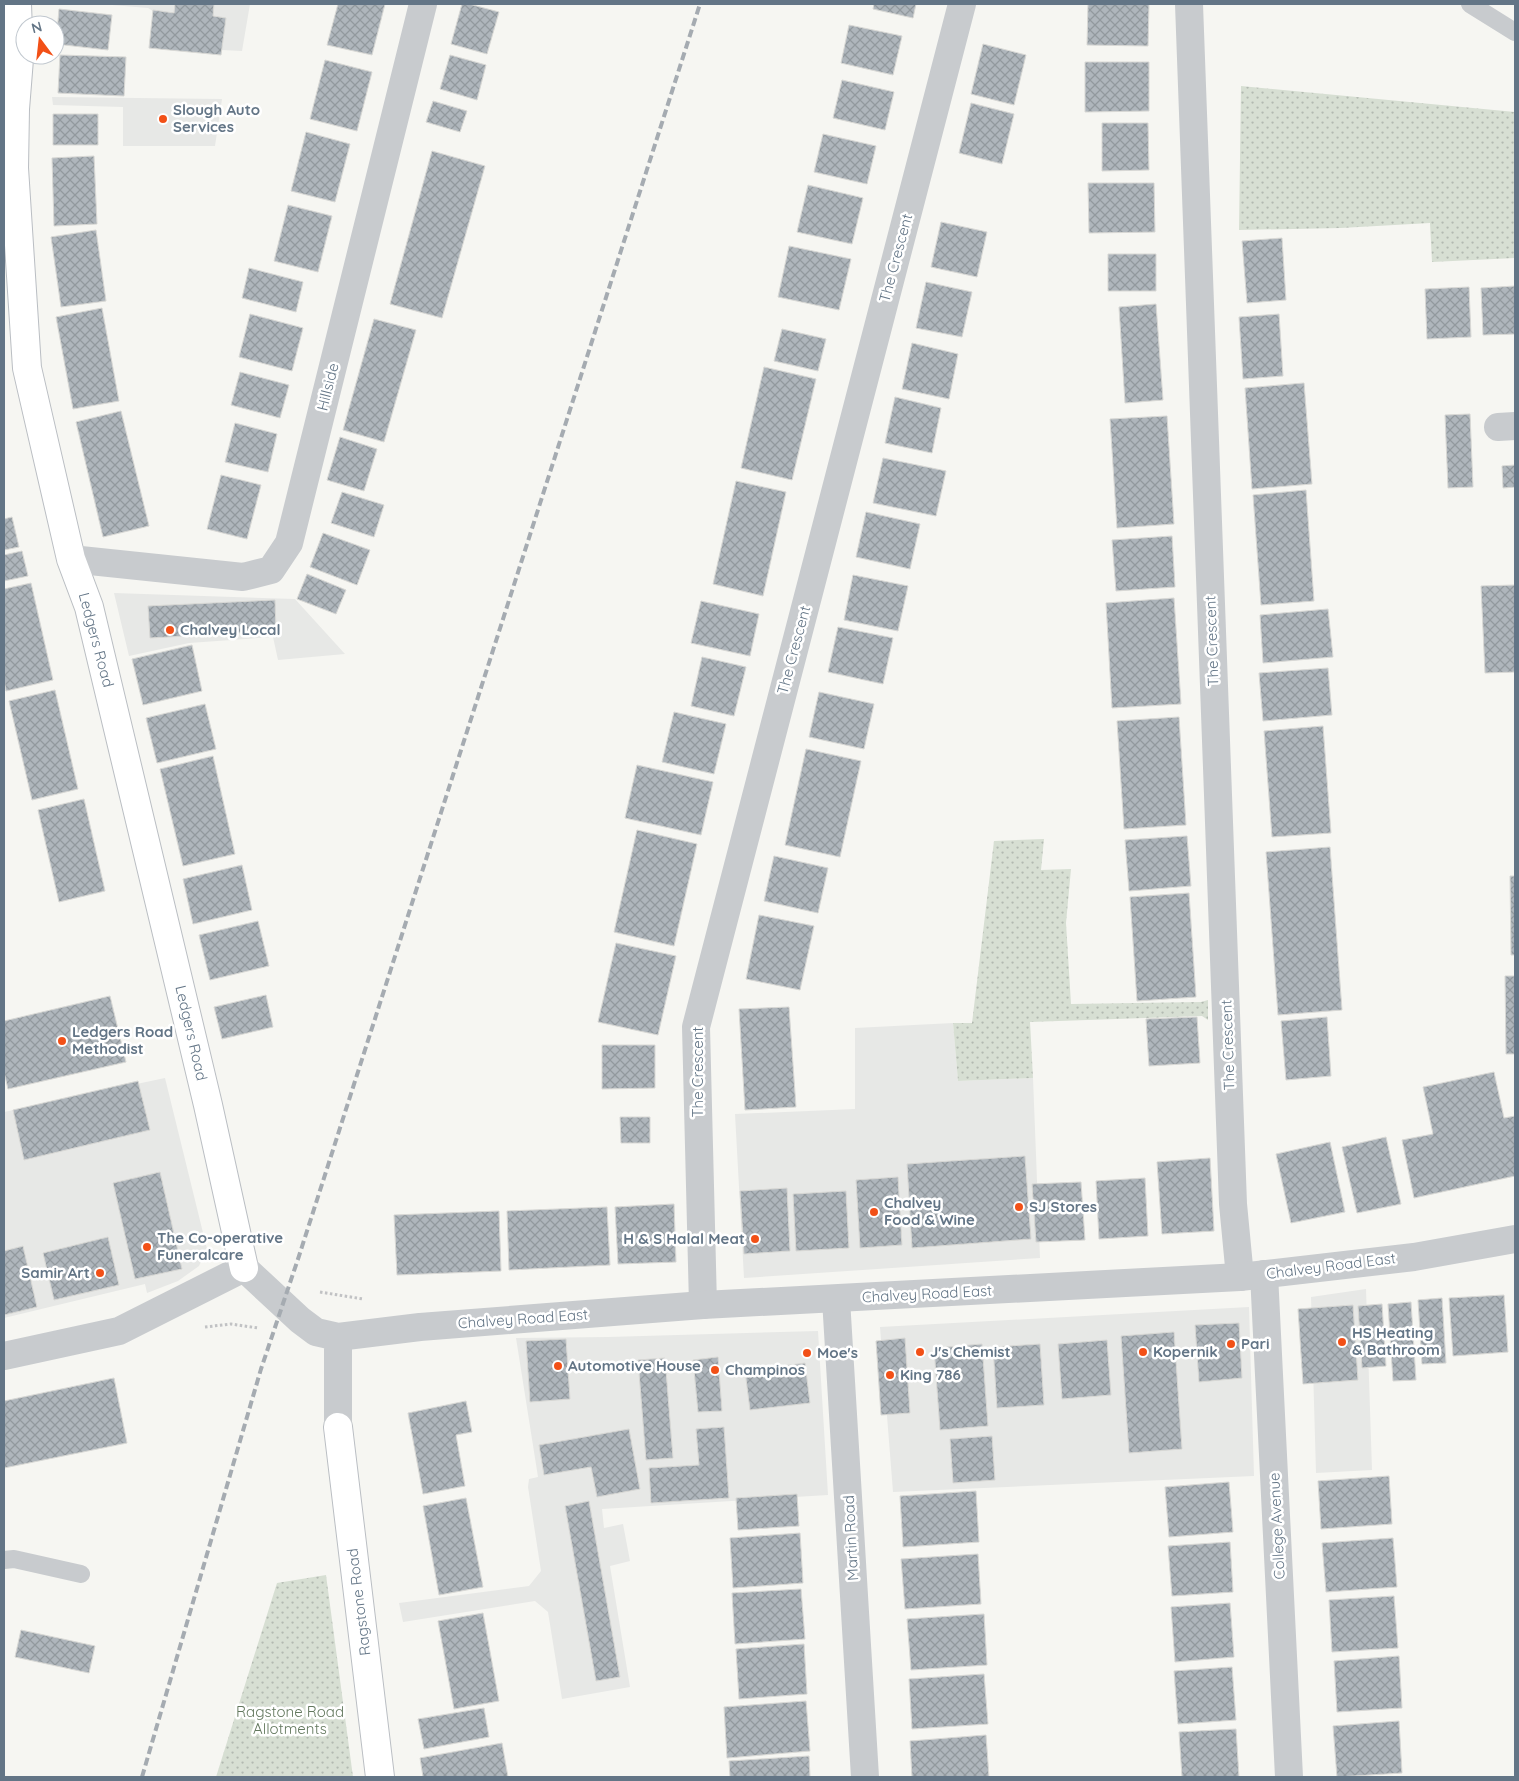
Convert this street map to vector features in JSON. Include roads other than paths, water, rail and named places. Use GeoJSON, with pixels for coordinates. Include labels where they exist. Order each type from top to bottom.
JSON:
{"type":"FeatureCollection","features":[{"type":"Feature","properties":{"kind":"main road","name":"Ledgers Road"},"geometry":{"type":"LineString","coordinates":[[17,4],[19,59],[15,109],[14,168],[27,368],[71,559],[92,616],[208,1105],[244,1268]]}},
{"type":"Feature","properties":{"kind":"main road","name":"Ragstone Road"},"geometry":{"type":"LineString","coordinates":[[338,1427],[380,1777]]}},
{"type":"Feature","properties":{"kind":"street","name":"Hillside"},"geometry":{"type":"LineString","coordinates":[[71,559],[243,577],[271,570],[289,543],[423,4]]}},
{"type":"Feature","properties":{"kind":"street","name":"The Crescent"},"geometry":{"type":"LineString","coordinates":[[703,1305],[696,1027],[962,4]]}},
{"type":"Feature","properties":{"kind":"street","name":"The Crescent"},"geometry":{"type":"LineString","coordinates":[[1189,4],[1233,1204],[1252,1276]]}},
{"type":"Feature","properties":{"kind":"street","name":"Chalvey Road East"},"geometry":{"type":"LineString","coordinates":[[338,1337],[420,1327],[703,1305],[1252,1276],[1414,1257],[1515,1239]]}},
{"type":"Feature","properties":{"kind":"street"},"geometry":{"type":"LineString","coordinates":[[4,1356],[119,1331],[244,1268],[300,1320],[316,1332],[338,1337],[338,1427]]}},
{"type":"Feature","properties":{"kind":"street","name":"College Avenue"},"geometry":{"type":"LineString","coordinates":[[1252,1276],[1289,1777]]}},
{"type":"Feature","properties":{"kind":"street","name":"Martin Road"},"geometry":{"type":"LineString","coordinates":[[836,1298],[865,1777]]}},
{"type":"Feature","properties":{"kind":"lane"},"geometry":{"type":"LineString","coordinates":[[1470,4],[1515,32]]}},
{"type":"Feature","properties":{"kind":"lane"},"geometry":{"type":"LineString","coordinates":[[4,1560],[14,1559],[82,1574]]}},
{"type":"Feature","properties":{"kind":"railway"},"geometry":{"type":"LineString","coordinates":[[142,1777],[261,1369],[299,1256],[700,4]]}},
{"type":"Feature","properties":{"kind":"place","name":"Slough Auto Services"},"geometry":{"type":"Point","coordinates":[163,119]}},
{"type":"Feature","properties":{"kind":"place","name":"Chalvey Local"},"geometry":{"type":"Point","coordinates":[170,630]}},
{"type":"Feature","properties":{"kind":"place","name":"Ledgers Road Methodist"},"geometry":{"type":"Point","coordinates":[62,1041]}},
{"type":"Feature","properties":{"kind":"place","name":"SJ Stores"},"geometry":{"type":"Point","coordinates":[1019,1207]}},
{"type":"Feature","properties":{"kind":"place","name":"Chalvey Food & Wine"},"geometry":{"type":"Point","coordinates":[874,1212]}},
{"type":"Feature","properties":{"kind":"place","name":"H & S Halal Meat"},"geometry":{"type":"Point","coordinates":[755,1239]}},
{"type":"Feature","properties":{"kind":"place","name":"The Co-operative Funeralcare"},"geometry":{"type":"Point","coordinates":[147,1247]}},
{"type":"Feature","properties":{"kind":"place","name":"Samir Art"},"geometry":{"type":"Point","coordinates":[100,1273]}},
{"type":"Feature","properties":{"kind":"place","name":"HS Heating & Bathroom"},"geometry":{"type":"Point","coordinates":[1342,1342]}},
{"type":"Feature","properties":{"kind":"place","name":"Pari"},"geometry":{"type":"Point","coordinates":[1231,1344]}},
{"type":"Feature","properties":{"kind":"place","name":"J's Chemist"},"geometry":{"type":"Point","coordinates":[920,1352]}},
{"type":"Feature","properties":{"kind":"place","name":"Kopernik"},"geometry":{"type":"Point","coordinates":[1143,1352]}},
{"type":"Feature","properties":{"kind":"place","name":"Moe's"},"geometry":{"type":"Point","coordinates":[807,1353]}},
{"type":"Feature","properties":{"kind":"place","name":"Automotive House"},"geometry":{"type":"Point","coordinates":[558,1366]}},
{"type":"Feature","properties":{"kind":"place","name":"Champinos"},"geometry":{"type":"Point","coordinates":[715,1370]}},
{"type":"Feature","properties":{"kind":"place","name":"King 786"},"geometry":{"type":"Point","coordinates":[890,1375]}},
{"type":"Feature","properties":{"kind":"park label","name":"Ragstone Road Allotments"},"geometry":{"type":"Point","coordinates":[290,1720]}}]}
